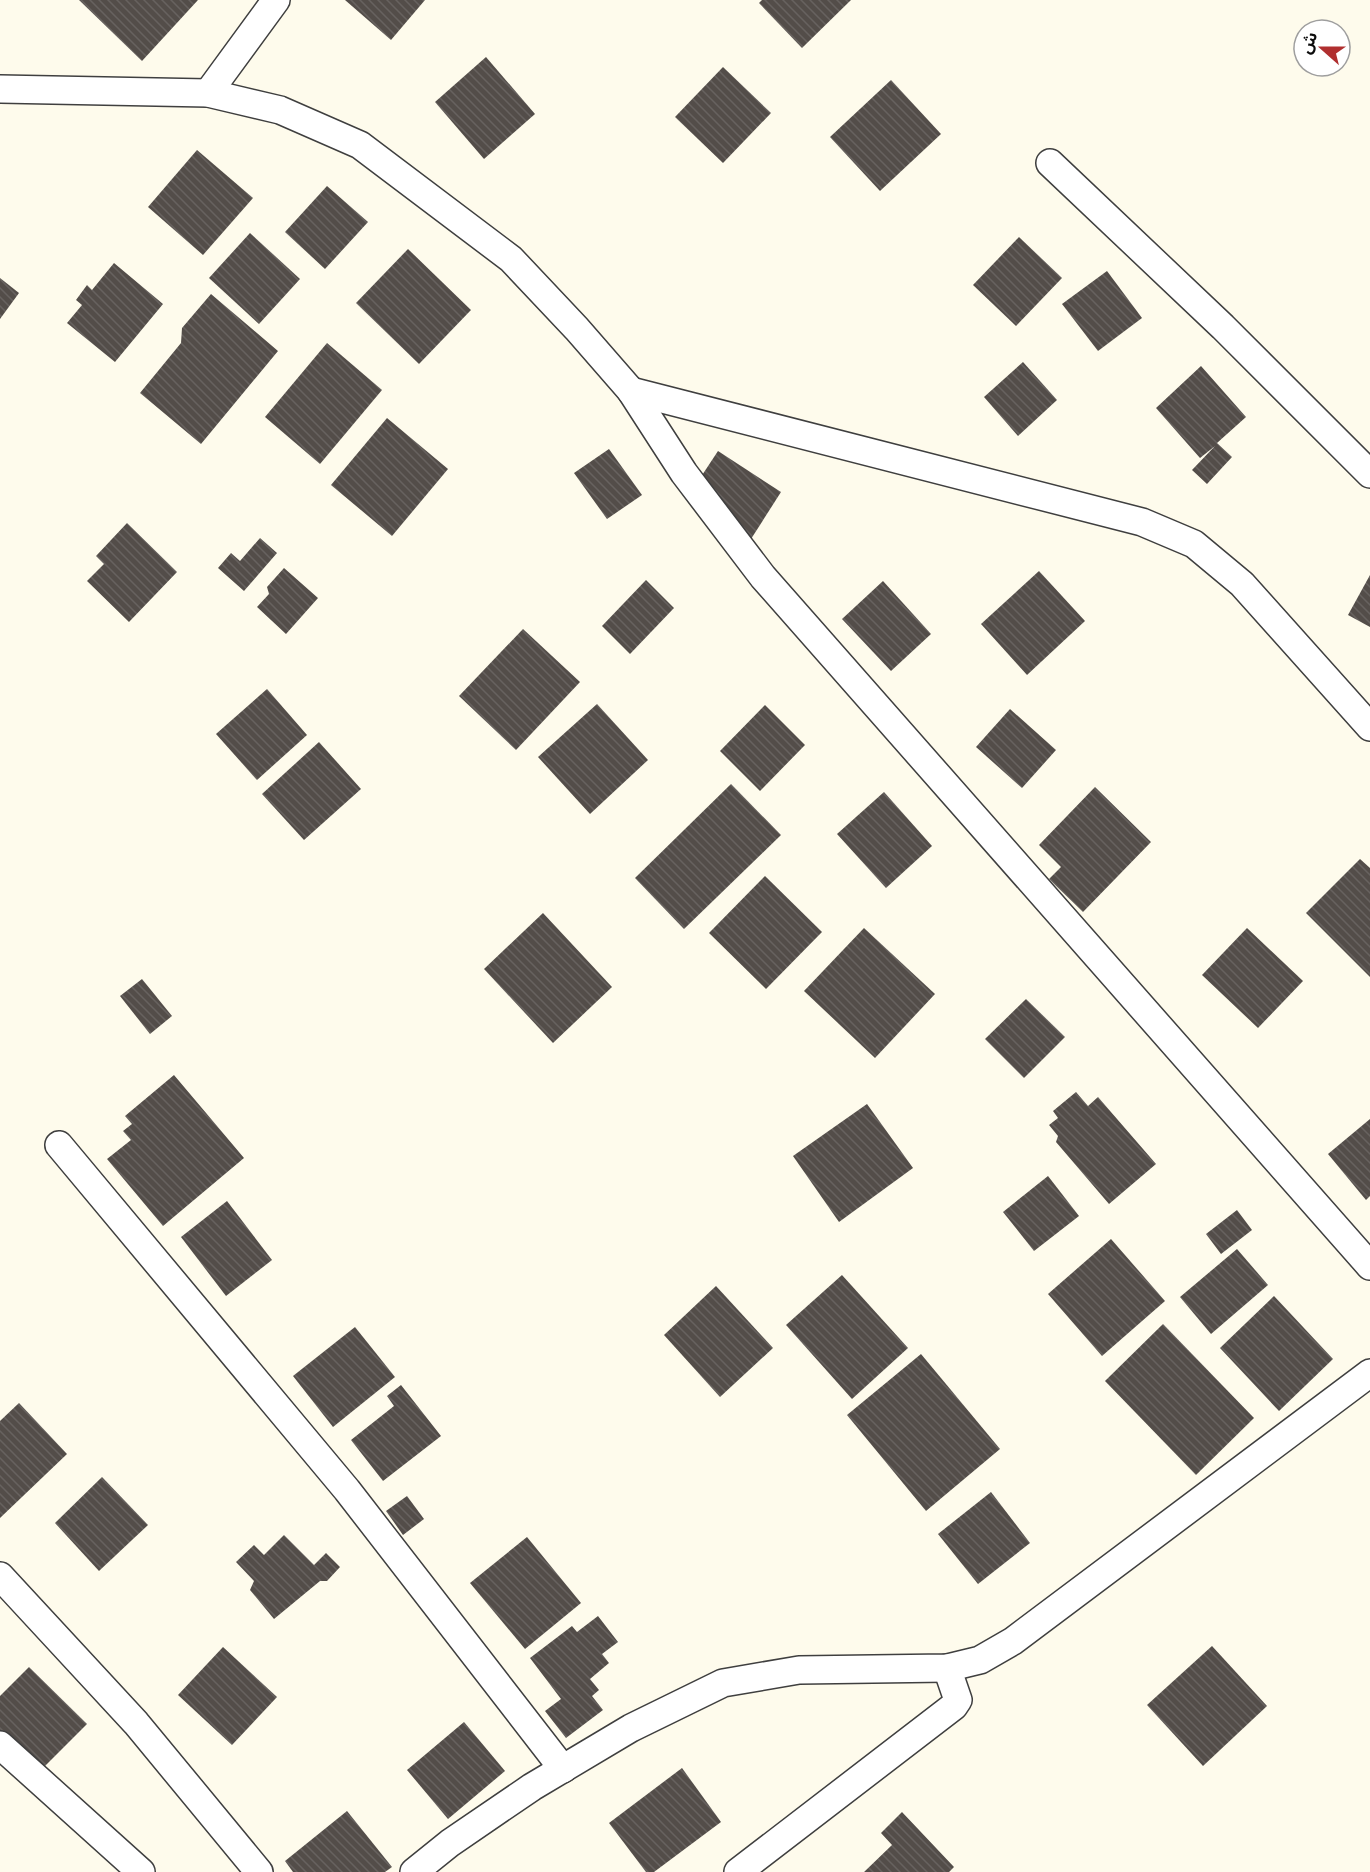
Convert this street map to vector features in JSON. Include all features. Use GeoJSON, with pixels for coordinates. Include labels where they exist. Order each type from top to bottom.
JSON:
{"type":"FeatureCollection","features":[{"type":"Feature","properties":{"kind":"street"},"geometry":{"type":"LineString","coordinates":[[208,93],[276,0]]}},
{"type":"Feature","properties":{"kind":"street"},"geometry":{"type":"LineString","coordinates":[[0,88],[208,93],[280,110],[360,145],[511,259],[631,391],[684,473],[763,577],[1370,1266]]}},
{"type":"Feature","properties":{"kind":"street"},"geometry":{"type":"LineString","coordinates":[[1050,163],[1223,327],[1370,474]]}},
{"type":"Feature","properties":{"kind":"street"},"geometry":{"type":"LineString","coordinates":[[631,391],[1142,522],[1194,544],[1242,584],[1370,727]]}},
{"type":"Feature","properties":{"kind":"street"},"geometry":{"type":"LineString","coordinates":[[59,1145],[347,1490],[563,1769]]}},
{"type":"Feature","properties":{"kind":"street"},"geometry":{"type":"LineString","coordinates":[[414,1872],[450,1843],[563,1769],[631,1728],[723,1683],[799,1670],[948,1668],[980,1660],[1013,1641],[1370,1373]]}},
{"type":"Feature","properties":{"kind":"street"},"geometry":{"type":"LineString","coordinates":[[0,1576],[136,1723],[259,1872]]}},
{"type":"Feature","properties":{"kind":"street"},"geometry":{"type":"LineString","coordinates":[[738,1872],[954,1706],[958,1700],[948,1668]]}},
{"type":"Feature","properties":{"kind":"street"},"geometry":{"type":"LineString","coordinates":[[0,1745],[141,1872]]}},
{"type":"Feature","properties":{"kind":"building"},"geometry":{"type":"Polygon","coordinates":[[[79,0],[198,0],[142,61],[79,0]]]}},
{"type":"Feature","properties":{"kind":"building"},"geometry":{"type":"Polygon","coordinates":[[[345,0],[425,0],[391,40],[345,0]]]}},
{"type":"Feature","properties":{"kind":"building"},"geometry":{"type":"Polygon","coordinates":[[[762,0],[851,0],[802,48],[759,3],[762,0]]]}},
{"type":"Feature","properties":{"kind":"building"},"geometry":{"type":"Polygon","coordinates":[[[486,57],[535,114],[484,159],[435,102],[486,57]]]}},
{"type":"Feature","properties":{"kind":"building"},"geometry":{"type":"Polygon","coordinates":[[[723,67],[771,113],[723,163],[675,117],[723,67]]]}},
{"type":"Feature","properties":{"kind":"building"},"geometry":{"type":"Polygon","coordinates":[[[891,80],[941,134],[880,191],[830,137],[891,80]]]}},
{"type":"Feature","properties":{"kind":"building"},"geometry":{"type":"Polygon","coordinates":[[[197,150],[253,198],[203,255],[148,207],[197,150]]]}},
{"type":"Feature","properties":{"kind":"building"},"geometry":{"type":"Polygon","coordinates":[[[327,186],[368,222],[325,269],[285,232],[327,186]]]}},
{"type":"Feature","properties":{"kind":"building"},"geometry":{"type":"Polygon","coordinates":[[[250,233],[300,279],[259,324],[209,278],[250,233]]]}},
{"type":"Feature","properties":{"kind":"building"},"geometry":{"type":"Polygon","coordinates":[[[1019,237],[1062,278],[1016,326],[973,285],[1019,237]]]}},
{"type":"Feature","properties":{"kind":"building"},"geometry":{"type":"Polygon","coordinates":[[[408,249],[471,310],[419,364],[356,303],[408,249]]]}},
{"type":"Feature","properties":{"kind":"building"},"geometry":{"type":"Polygon","coordinates":[[[114,263],[163,304],[115,362],[67,323],[82,305],[76,300],[87,285],[92,290],[114,263]]]}},
{"type":"Feature","properties":{"kind":"building"},"geometry":{"type":"Polygon","coordinates":[[[1107,271],[1142,318],[1098,351],[1062,304],[1107,271]]]}},
{"type":"Feature","properties":{"kind":"building"},"geometry":{"type":"Polygon","coordinates":[[[0,278],[19,293],[0,319],[0,278]]]}},
{"type":"Feature","properties":{"kind":"building"},"geometry":{"type":"Polygon","coordinates":[[[211,294],[278,351],[201,444],[140,393],[181,343],[182,328],[211,294]]]}},
{"type":"Feature","properties":{"kind":"building"},"geometry":{"type":"Polygon","coordinates":[[[327,343],[382,390],[320,464],[265,417],[327,343]]]}},
{"type":"Feature","properties":{"kind":"building"},"geometry":{"type":"Polygon","coordinates":[[[1023,362],[1057,400],[1018,436],[984,397],[1023,362]]]}},
{"type":"Feature","properties":{"kind":"building"},"geometry":{"type":"Polygon","coordinates":[[[1201,366],[1246,417],[1217,443],[1232,457],[1207,484],[1192,470],[1215,446],[1200,458],[1156,408],[1201,366]]]}},
{"type":"Feature","properties":{"kind":"building"},"geometry":{"type":"Polygon","coordinates":[[[387,418],[448,469],[392,536],[331,485],[387,418]]]}},
{"type":"Feature","properties":{"kind":"building"},"geometry":{"type":"Polygon","coordinates":[[[609,449],[642,495],[607,519],[574,473],[609,449]]]}},
{"type":"Feature","properties":{"kind":"building"},"geometry":{"type":"Polygon","coordinates":[[[718,451],[781,492],[751,539],[687,498],[718,451]]]}},
{"type":"Feature","properties":{"kind":"building"},"geometry":{"type":"Polygon","coordinates":[[[127,523],[177,572],[129,622],[87,581],[104,564],[96,556],[127,523]]]}},
{"type":"Feature","properties":{"kind":"building"},"geometry":{"type":"Polygon","coordinates":[[[260,538],[277,553],[244,591],[218,568],[231,553],[240,561],[260,538]]]}},
{"type":"Feature","properties":{"kind":"building"},"geometry":{"type":"Polygon","coordinates":[[[284,568],[318,598],[286,634],[257,607],[269,594],[267,587],[284,568]]]}},
{"type":"Feature","properties":{"kind":"building"},"geometry":{"type":"Polygon","coordinates":[[[1039,571],[1085,621],[1027,675],[981,624],[1039,571]]]}},
{"type":"Feature","properties":{"kind":"building"},"geometry":{"type":"Polygon","coordinates":[[[1370,575],[1370,627],[1348,615],[1370,575]]]}},
{"type":"Feature","properties":{"kind":"building"},"geometry":{"type":"Polygon","coordinates":[[[646,580],[674,608],[630,654],[602,626],[646,580]]]}},
{"type":"Feature","properties":{"kind":"building"},"geometry":{"type":"Polygon","coordinates":[[[883,581],[931,634],[891,671],[842,619],[883,581]]]}},
{"type":"Feature","properties":{"kind":"building"},"geometry":{"type":"Polygon","coordinates":[[[523,629],[580,682],[516,750],[459,696],[523,629]]]}},
{"type":"Feature","properties":{"kind":"building"},"geometry":{"type":"Polygon","coordinates":[[[267,689],[307,735],[257,780],[216,734],[267,689]]]}},
{"type":"Feature","properties":{"kind":"building"},"geometry":{"type":"Polygon","coordinates":[[[597,704],[648,760],[590,814],[538,757],[597,704]]]}},
{"type":"Feature","properties":{"kind":"building"},"geometry":{"type":"Polygon","coordinates":[[[765,705],[805,745],[760,791],[720,751],[765,705]]]}},
{"type":"Feature","properties":{"kind":"building"},"geometry":{"type":"Polygon","coordinates":[[[1010,709],[1056,750],[1022,788],[976,747],[1010,709]]]}},
{"type":"Feature","properties":{"kind":"building"},"geometry":{"type":"Polygon","coordinates":[[[319,742],[361,789],[304,840],[262,794],[319,742]]]}},
{"type":"Feature","properties":{"kind":"building"},"geometry":{"type":"Polygon","coordinates":[[[731,784],[781,835],[684,929],[635,878],[731,784]]]}},
{"type":"Feature","properties":{"kind":"building"},"geometry":{"type":"Polygon","coordinates":[[[1095,787],[1151,842],[1083,912],[1049,879],[1061,867],[1039,845],[1095,787]]]}},
{"type":"Feature","properties":{"kind":"building"},"geometry":{"type":"Polygon","coordinates":[[[884,792],[932,846],[886,888],[837,834],[884,792]]]}},
{"type":"Feature","properties":{"kind":"building"},"geometry":{"type":"Polygon","coordinates":[[[1360,859],[1370,868],[1370,977],[1306,913],[1360,859]]]}},
{"type":"Feature","properties":{"kind":"building"},"geometry":{"type":"Polygon","coordinates":[[[765,876],[822,932],[766,989],[709,933],[765,876]]]}},
{"type":"Feature","properties":{"kind":"building"},"geometry":{"type":"Polygon","coordinates":[[[543,913],[612,987],[553,1043],[484,969],[543,913]]]}},
{"type":"Feature","properties":{"kind":"building"},"geometry":{"type":"Polygon","coordinates":[[[864,928],[935,994],[875,1058],[804,991],[864,928]]]}},
{"type":"Feature","properties":{"kind":"building"},"geometry":{"type":"Polygon","coordinates":[[[1247,928],[1303,981],[1258,1028],[1202,975],[1247,928]]]}},
{"type":"Feature","properties":{"kind":"building"},"geometry":{"type":"Polygon","coordinates":[[[142,979],[172,1016],[150,1034],[120,996],[142,979]]]}},
{"type":"Feature","properties":{"kind":"building"},"geometry":{"type":"Polygon","coordinates":[[[1026,999],[1065,1037],[1024,1078],[985,1039],[1026,999]]]}},
{"type":"Feature","properties":{"kind":"building"},"geometry":{"type":"Polygon","coordinates":[[[174,1075],[244,1158],[163,1226],[107,1159],[131,1140],[123,1131],[132,1124],[125,1116],[174,1075]]]}},
{"type":"Feature","properties":{"kind":"building"},"geometry":{"type":"Polygon","coordinates":[[[1076,1092],[1088,1106],[1098,1097],[1156,1164],[1109,1204],[1056,1142],[1058,1136],[1049,1125],[1058,1118],[1053,1111],[1076,1092]]]}},
{"type":"Feature","properties":{"kind":"building"},"geometry":{"type":"Polygon","coordinates":[[[867,1104],[913,1168],[839,1222],[793,1156],[867,1104]]]}},
{"type":"Feature","properties":{"kind":"building"},"geometry":{"type":"Polygon","coordinates":[[[1370,1119],[1370,1196],[1366,1200],[1328,1154],[1370,1119]]]}},
{"type":"Feature","properties":{"kind":"building"},"geometry":{"type":"Polygon","coordinates":[[[1048,1176],[1079,1216],[1034,1251],[1003,1212],[1048,1176]]]}},
{"type":"Feature","properties":{"kind":"building"},"geometry":{"type":"Polygon","coordinates":[[[227,1201],[272,1260],[226,1296],[181,1237],[227,1201]]]}},
{"type":"Feature","properties":{"kind":"building"},"geometry":{"type":"Polygon","coordinates":[[[1237,1210],[1252,1230],[1221,1254],[1206,1234],[1237,1210]]]}},
{"type":"Feature","properties":{"kind":"building"},"geometry":{"type":"Polygon","coordinates":[[[1111,1239],[1165,1301],[1102,1356],[1048,1294],[1111,1239]]]}},
{"type":"Feature","properties":{"kind":"building"},"geometry":{"type":"Polygon","coordinates":[[[1237,1249],[1268,1285],[1211,1334],[1180,1297],[1237,1249]]]}},
{"type":"Feature","properties":{"kind":"building"},"geometry":{"type":"Polygon","coordinates":[[[842,1275],[908,1348],[852,1399],[786,1325],[842,1275]]]}},
{"type":"Feature","properties":{"kind":"building"},"geometry":{"type":"Polygon","coordinates":[[[716,1286],[773,1348],[720,1397],[664,1335],[716,1286]]]}},
{"type":"Feature","properties":{"kind":"building"},"geometry":{"type":"Polygon","coordinates":[[[1274,1296],[1333,1359],[1279,1411],[1220,1348],[1274,1296]]]}},
{"type":"Feature","properties":{"kind":"building"},"geometry":{"type":"Polygon","coordinates":[[[1163,1324],[1254,1418],[1196,1475],[1105,1381],[1163,1324]]]}},
{"type":"Feature","properties":{"kind":"building"},"geometry":{"type":"Polygon","coordinates":[[[355,1327],[395,1377],[333,1427],[293,1376],[355,1327]]]}},
{"type":"Feature","properties":{"kind":"building"},"geometry":{"type":"Polygon","coordinates":[[[921,1354],[1000,1449],[926,1511],[847,1415],[921,1354]]]}},
{"type":"Feature","properties":{"kind":"building"},"geometry":{"type":"Polygon","coordinates":[[[401,1385],[441,1436],[383,1481],[351,1440],[394,1406],[387,1396],[401,1385]]]}},
{"type":"Feature","properties":{"kind":"building"},"geometry":{"type":"Polygon","coordinates":[[[19,1403],[67,1454],[0,1518],[0,1421],[19,1403]]]}},
{"type":"Feature","properties":{"kind":"building"},"geometry":{"type":"Polygon","coordinates":[[[102,1477],[148,1525],[99,1571],[55,1523],[102,1477]]]}},
{"type":"Feature","properties":{"kind":"building"},"geometry":{"type":"Polygon","coordinates":[[[991,1492],[1030,1543],[978,1584],[938,1534],[991,1492]]]}},
{"type":"Feature","properties":{"kind":"building"},"geometry":{"type":"Polygon","coordinates":[[[407,1496],[424,1519],[403,1535],[386,1511],[407,1496]]]}},
{"type":"Feature","properties":{"kind":"building"},"geometry":{"type":"Polygon","coordinates":[[[284,1535],[314,1565],[326,1553],[340,1567],[327,1581],[320,1581],[274,1619],[250,1590],[254,1581],[236,1562],[254,1545],[264,1555],[284,1535]]]}},
{"type":"Feature","properties":{"kind":"building"},"geometry":{"type":"Polygon","coordinates":[[[527,1537],[581,1603],[525,1649],[470,1583],[527,1537]]]}},
{"type":"Feature","properties":{"kind":"building"},"geometry":{"type":"Polygon","coordinates":[[[598,1616],[618,1642],[602,1654],[609,1663],[590,1679],[599,1690],[592,1696],[603,1710],[566,1738],[545,1711],[561,1699],[530,1658],[572,1626],[577,1632],[598,1616]]]}},
{"type":"Feature","properties":{"kind":"building"},"geometry":{"type":"Polygon","coordinates":[[[1212,1646],[1267,1706],[1203,1766],[1147,1705],[1212,1646]]]}},
{"type":"Feature","properties":{"kind":"building"},"geometry":{"type":"Polygon","coordinates":[[[223,1647],[277,1697],[232,1745],[178,1695],[223,1647]]]}},
{"type":"Feature","properties":{"kind":"building"},"geometry":{"type":"Polygon","coordinates":[[[29,1667],[87,1724],[39,1772],[0,1733],[0,1696],[29,1667]]]}},
{"type":"Feature","properties":{"kind":"building"},"geometry":{"type":"Polygon","coordinates":[[[464,1722],[505,1771],[448,1819],[407,1770],[464,1722]]]}},
{"type":"Feature","properties":{"kind":"building"},"geometry":{"type":"Polygon","coordinates":[[[682,1768],[721,1822],[654,1872],[646,1872],[609,1823],[682,1768]]]}},
{"type":"Feature","properties":{"kind":"building"},"geometry":{"type":"Polygon","coordinates":[[[347,1811],[392,1867],[385,1872],[293,1872],[285,1861],[347,1811]]]}},
{"type":"Feature","properties":{"kind":"building"},"geometry":{"type":"Polygon","coordinates":[[[902,1812],[954,1867],[949,1872],[864,1872],[892,1845],[881,1833],[902,1812]]]}}]}
